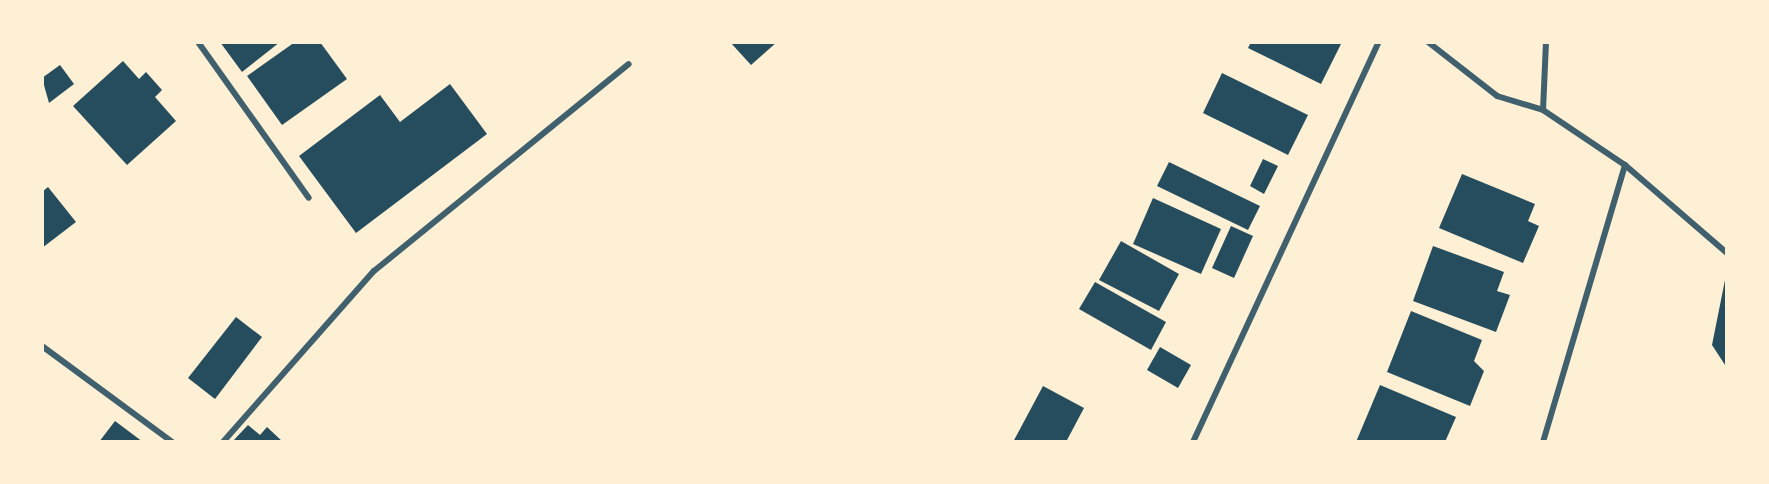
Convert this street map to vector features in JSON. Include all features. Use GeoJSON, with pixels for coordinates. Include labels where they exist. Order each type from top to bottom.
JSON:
{"type":"FeatureCollection","features":[{"type":"Feature","properties":{"kind":"street"},"geometry":{"type":"LineString","coordinates":[[198,42],[309,198]]}},
{"type":"Feature","properties":{"kind":"street"},"geometry":{"type":"LineString","coordinates":[[1192,442],[1379,42]]}},
{"type":"Feature","properties":{"kind":"street"},"geometry":{"type":"LineString","coordinates":[[1428,42],[1497,96],[1544,110],[1625,165],[1727,253]]}},
{"type":"Feature","properties":{"kind":"street"},"geometry":{"type":"LineString","coordinates":[[1544,110],[1546,42]]}},
{"type":"Feature","properties":{"kind":"street"},"geometry":{"type":"LineString","coordinates":[[223,442],[374,271],[629,64]]}},
{"type":"Feature","properties":{"kind":"street"},"geometry":{"type":"LineString","coordinates":[[1543,442],[1625,165]]}},
{"type":"Feature","properties":{"kind":"street"},"geometry":{"type":"LineString","coordinates":[[42,346],[172,442]]}},
{"type":"Feature","properties":{"kind":"building"},"geometry":{"type":"Polygon","coordinates":[[[220,42],[280,42],[242,72],[220,42]]]}},
{"type":"Feature","properties":{"kind":"building"},"geometry":{"type":"Polygon","coordinates":[[[295,42],[320,42],[347,79],[282,125],[247,76],[295,42]]]}},
{"type":"Feature","properties":{"kind":"building"},"geometry":{"type":"Polygon","coordinates":[[[730,42],[777,42],[751,65],[730,42]]]}},
{"type":"Feature","properties":{"kind":"building"},"geometry":{"type":"Polygon","coordinates":[[[1251,42],[1336,42],[1341,44],[1321,84],[1248,48],[1251,42]]]}},
{"type":"Feature","properties":{"kind":"building"},"geometry":{"type":"Polygon","coordinates":[[[123,61],[139,79],[146,72],[162,90],[155,97],[176,121],[127,165],[73,106],[123,61]]]}},
{"type":"Feature","properties":{"kind":"building"},"geometry":{"type":"Polygon","coordinates":[[[60,65],[74,84],[49,103],[42,78],[60,65]]]}},
{"type":"Feature","properties":{"kind":"building"},"geometry":{"type":"Polygon","coordinates":[[[1222,73],[1308,115],[1288,155],[1203,113],[1222,73]]]}},
{"type":"Feature","properties":{"kind":"building"},"geometry":{"type":"Polygon","coordinates":[[[450,84],[487,134],[356,233],[299,156],[380,95],[400,122],[450,84]]]}},
{"type":"Feature","properties":{"kind":"building"},"geometry":{"type":"Polygon","coordinates":[[[1263,159],[1278,166],[1264,194],[1250,186],[1263,159]]]}},
{"type":"Feature","properties":{"kind":"building"},"geometry":{"type":"Polygon","coordinates":[[[1169,162],[1260,206],[1248,230],[1157,186],[1169,162]]]}},
{"type":"Feature","properties":{"kind":"building"},"geometry":{"type":"Polygon","coordinates":[[[1462,174],[1535,204],[1528,221],[1539,226],[1523,263],[1439,228],[1462,174]]]}},
{"type":"Feature","properties":{"kind":"building"},"geometry":{"type":"Polygon","coordinates":[[[48,187],[76,222],[42,248],[42,192],[48,187]]]}},
{"type":"Feature","properties":{"kind":"building"},"geometry":{"type":"Polygon","coordinates":[[[1153,198],[1221,229],[1201,274],[1133,244],[1153,198]]]}},
{"type":"Feature","properties":{"kind":"building"},"geometry":{"type":"Polygon","coordinates":[[[1231,226],[1253,236],[1234,278],[1212,268],[1231,226]]]}},
{"type":"Feature","properties":{"kind":"building"},"geometry":{"type":"Polygon","coordinates":[[[1121,241],[1179,274],[1159,311],[1099,280],[1121,241]]]}},
{"type":"Feature","properties":{"kind":"building"},"geometry":{"type":"Polygon","coordinates":[[[1433,246],[1504,272],[1497,291],[1510,295],[1496,332],[1413,301],[1433,246]]]}},
{"type":"Feature","properties":{"kind":"building"},"geometry":{"type":"Polygon","coordinates":[[[1725,280],[1727,281],[1727,368],[1712,345],[1725,280]]]}},
{"type":"Feature","properties":{"kind":"building"},"geometry":{"type":"Polygon","coordinates":[[[1095,282],[1166,322],[1151,350],[1079,309],[1095,282]]]}},
{"type":"Feature","properties":{"kind":"building"},"geometry":{"type":"Polygon","coordinates":[[[1411,311],[1482,340],[1474,361],[1484,371],[1470,406],[1387,372],[1411,311]]]}},
{"type":"Feature","properties":{"kind":"building"},"geometry":{"type":"Polygon","coordinates":[[[236,317],[262,337],[215,399],[188,378],[236,317]]]}},
{"type":"Feature","properties":{"kind":"building"},"geometry":{"type":"Polygon","coordinates":[[[1160,347],[1191,365],[1178,388],[1147,370],[1160,347]]]}},
{"type":"Feature","properties":{"kind":"building"},"geometry":{"type":"Polygon","coordinates":[[[1380,385],[1456,417],[1445,442],[1356,442],[1380,385]]]}},
{"type":"Feature","properties":{"kind":"building"},"geometry":{"type":"Polygon","coordinates":[[[1043,386],[1084,408],[1066,442],[1013,442],[1043,386]]]}},
{"type":"Feature","properties":{"kind":"building"},"geometry":{"type":"Polygon","coordinates":[[[115,421],[143,442],[99,442],[115,421]]]}},
{"type":"Feature","properties":{"kind":"building"},"geometry":{"type":"Polygon","coordinates":[[[248,425],[260,435],[267,427],[283,442],[232,442],[248,425]]]}}]}
